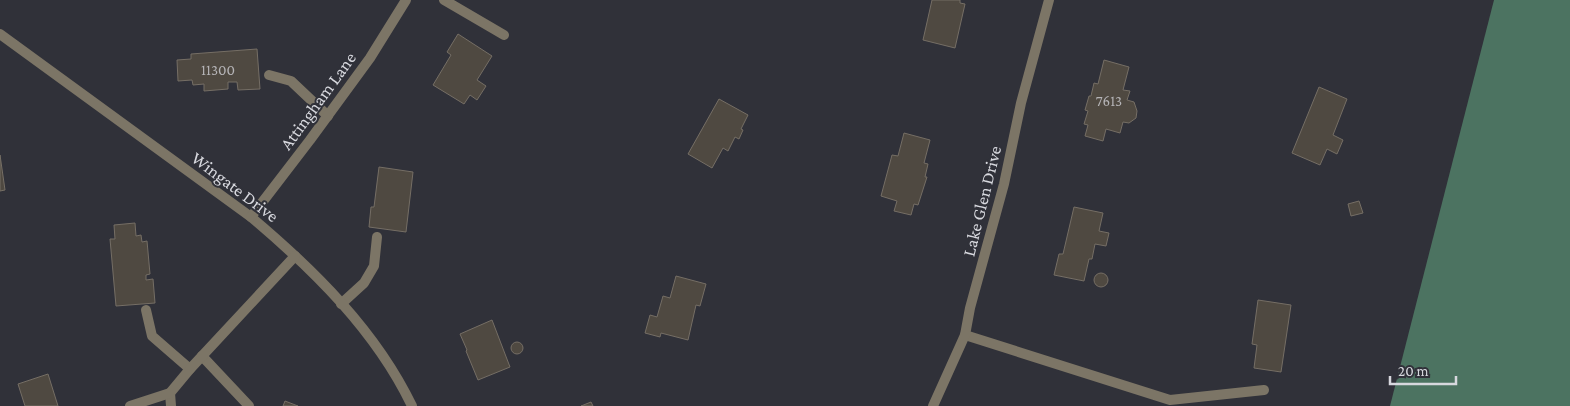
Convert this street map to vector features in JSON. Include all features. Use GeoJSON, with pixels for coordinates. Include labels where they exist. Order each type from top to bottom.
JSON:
{"type":"FeatureCollection","features":[{"type":"Feature","properties":{"kind":"street","name":"Attingham Lane"},"geometry":{"type":"LineString","coordinates":[[251,217],[370,58],[406,0]]}},
{"type":"Feature","properties":{"kind":"street"},"geometry":{"type":"LineString","coordinates":[[444,0],[504,35]]}},
{"type":"Feature","properties":{"kind":"street","name":"Lake Glen Drive"},"geometry":{"type":"LineString","coordinates":[[934,406],[966,335],[970,308],[1004,184],[1021,103],[1050,0]]}},
{"type":"Feature","properties":{"kind":"street","name":"Wingate Drive"},"geometry":{"type":"LineString","coordinates":[[0,34],[251,217],[295,256],[327,287],[363,330],[395,373],[412,406]]}},
{"type":"Feature","properties":{"kind":"street"},"geometry":{"type":"LineString","coordinates":[[269,75],[291,81],[328,116]]}},
{"type":"Feature","properties":{"kind":"street"},"geometry":{"type":"LineString","coordinates":[[342,304],[364,283],[374,266],[378,237]]}},
{"type":"Feature","properties":{"kind":"street"},"geometry":{"type":"LineString","coordinates":[[130,406],[170,393],[295,256]]}},
{"type":"Feature","properties":{"kind":"street"},"geometry":{"type":"LineString","coordinates":[[146,310],[152,336],[190,369]]}},
{"type":"Feature","properties":{"kind":"street"},"geometry":{"type":"LineString","coordinates":[[966,335],[1170,400],[1264,390]]}},
{"type":"Feature","properties":{"kind":"street"},"geometry":{"type":"LineString","coordinates":[[202,356],[249,406]]}},
{"type":"Feature","properties":{"kind":"street"},"geometry":{"type":"LineString","coordinates":[[170,393],[171,406]]}},
{"type":"Feature","properties":{"kind":"green space"},"geometry":{"type":"Polygon","coordinates":[[[1494,0],[1570,0],[1570,406],[1390,406],[1494,0]]]}},
{"type":"Feature","properties":{"kind":"building"},"geometry":{"type":"Polygon","coordinates":[[[932,0],[960,0],[960,3],[965,4],[955,48],[923,40],[932,0]]]}},
{"type":"Feature","properties":{"kind":"building"},"geometry":{"type":"Polygon","coordinates":[[[458,34],[492,56],[477,80],[486,86],[477,100],[470,95],[464,104],[433,85],[451,55],[447,52],[458,34]]]}},
{"type":"Feature","properties":{"kind":"building"},"geometry":{"type":"Polygon","coordinates":[[[257,49],[260,89],[238,90],[237,82],[228,82],[228,89],[204,91],[204,84],[193,85],[192,80],[178,81],[177,60],[191,59],[191,54],[257,49]]]}},
{"type":"Feature","properties":{"kind":"building"},"geometry":{"type":"Polygon","coordinates":[[[1104,60],[1129,67],[1123,90],[1130,91],[1127,100],[1134,102],[1137,111],[1136,118],[1129,123],[1123,122],[1120,133],[1106,129],[1103,141],[1085,136],[1088,125],[1084,124],[1088,111],[1085,110],[1089,96],[1091,96],[1094,83],[1098,84],[1104,60]]]}},
{"type":"Feature","properties":{"kind":"building"},"geometry":{"type":"Polygon","coordinates":[[[1319,87],[1347,99],[1333,135],[1343,140],[1337,154],[1327,149],[1320,165],[1292,153],[1319,87]]]}},
{"type":"Feature","properties":{"kind":"building"},"geometry":{"type":"Polygon","coordinates":[[[719,99],[748,115],[741,129],[743,130],[739,139],[735,137],[728,151],[723,148],[712,168],[688,154],[719,99]]]}},
{"type":"Feature","properties":{"kind":"building"},"geometry":{"type":"Polygon","coordinates":[[[904,133],[930,140],[924,163],[928,164],[925,177],[927,177],[918,205],[914,204],[911,215],[894,211],[897,201],[881,196],[892,155],[898,156],[904,133]]]}},
{"type":"Feature","properties":{"kind":"building"},"geometry":{"type":"Polygon","coordinates":[[[0,155],[5,190],[0,191],[0,155]]]}},
{"type":"Feature","properties":{"kind":"building"},"geometry":{"type":"Polygon","coordinates":[[[379,167],[413,172],[406,232],[369,227],[371,207],[374,207],[379,167]]]}},
{"type":"Feature","properties":{"kind":"building"},"geometry":{"type":"Polygon","coordinates":[[[1359,201],[1363,213],[1351,216],[1348,204],[1359,201]]]}},
{"type":"Feature","properties":{"kind":"building"},"geometry":{"type":"Polygon","coordinates":[[[1074,207],[1103,213],[1099,231],[1109,233],[1106,246],[1095,244],[1084,281],[1054,275],[1059,254],[1063,254],[1074,207]]]}},
{"type":"Feature","properties":{"kind":"building"},"geometry":{"type":"Polygon","coordinates":[[[135,223],[136,236],[141,235],[142,242],[147,241],[150,274],[146,275],[146,280],[153,279],[155,303],[116,306],[110,239],[115,239],[114,225],[135,223]]]}},
{"type":"Feature","properties":{"kind":"building"},"geometry":{"type":"Polygon","coordinates":[[[1098,273],[1104,273],[1108,280],[1104,287],[1098,287],[1094,283],[1094,277],[1098,273]]]}},
{"type":"Feature","properties":{"kind":"building"},"geometry":{"type":"Polygon","coordinates":[[[676,276],[706,284],[700,306],[696,305],[688,340],[661,333],[660,337],[645,333],[650,315],[657,317],[663,296],[670,298],[676,276]]]}},
{"type":"Feature","properties":{"kind":"building"},"geometry":{"type":"Polygon","coordinates":[[[1258,300],[1291,305],[1281,372],[1254,368],[1257,345],[1252,344],[1258,300]]]}},
{"type":"Feature","properties":{"kind":"building"},"geometry":{"type":"Polygon","coordinates":[[[492,320],[510,367],[478,380],[460,334],[492,320]]]}},
{"type":"Feature","properties":{"kind":"building"},"geometry":{"type":"Polygon","coordinates":[[[515,342],[519,342],[523,348],[519,354],[515,354],[511,350],[511,346],[515,342]]]}},
{"type":"Feature","properties":{"kind":"building"},"geometry":{"type":"Polygon","coordinates":[[[48,374],[58,406],[25,406],[18,384],[48,374]]]}},
{"type":"Feature","properties":{"kind":"building"},"geometry":{"type":"Polygon","coordinates":[[[285,401],[298,406],[283,406],[285,401]]]}},
{"type":"Feature","properties":{"kind":"building"},"geometry":{"type":"Polygon","coordinates":[[[591,402],[593,406],[581,406],[591,402]]]}}]}
